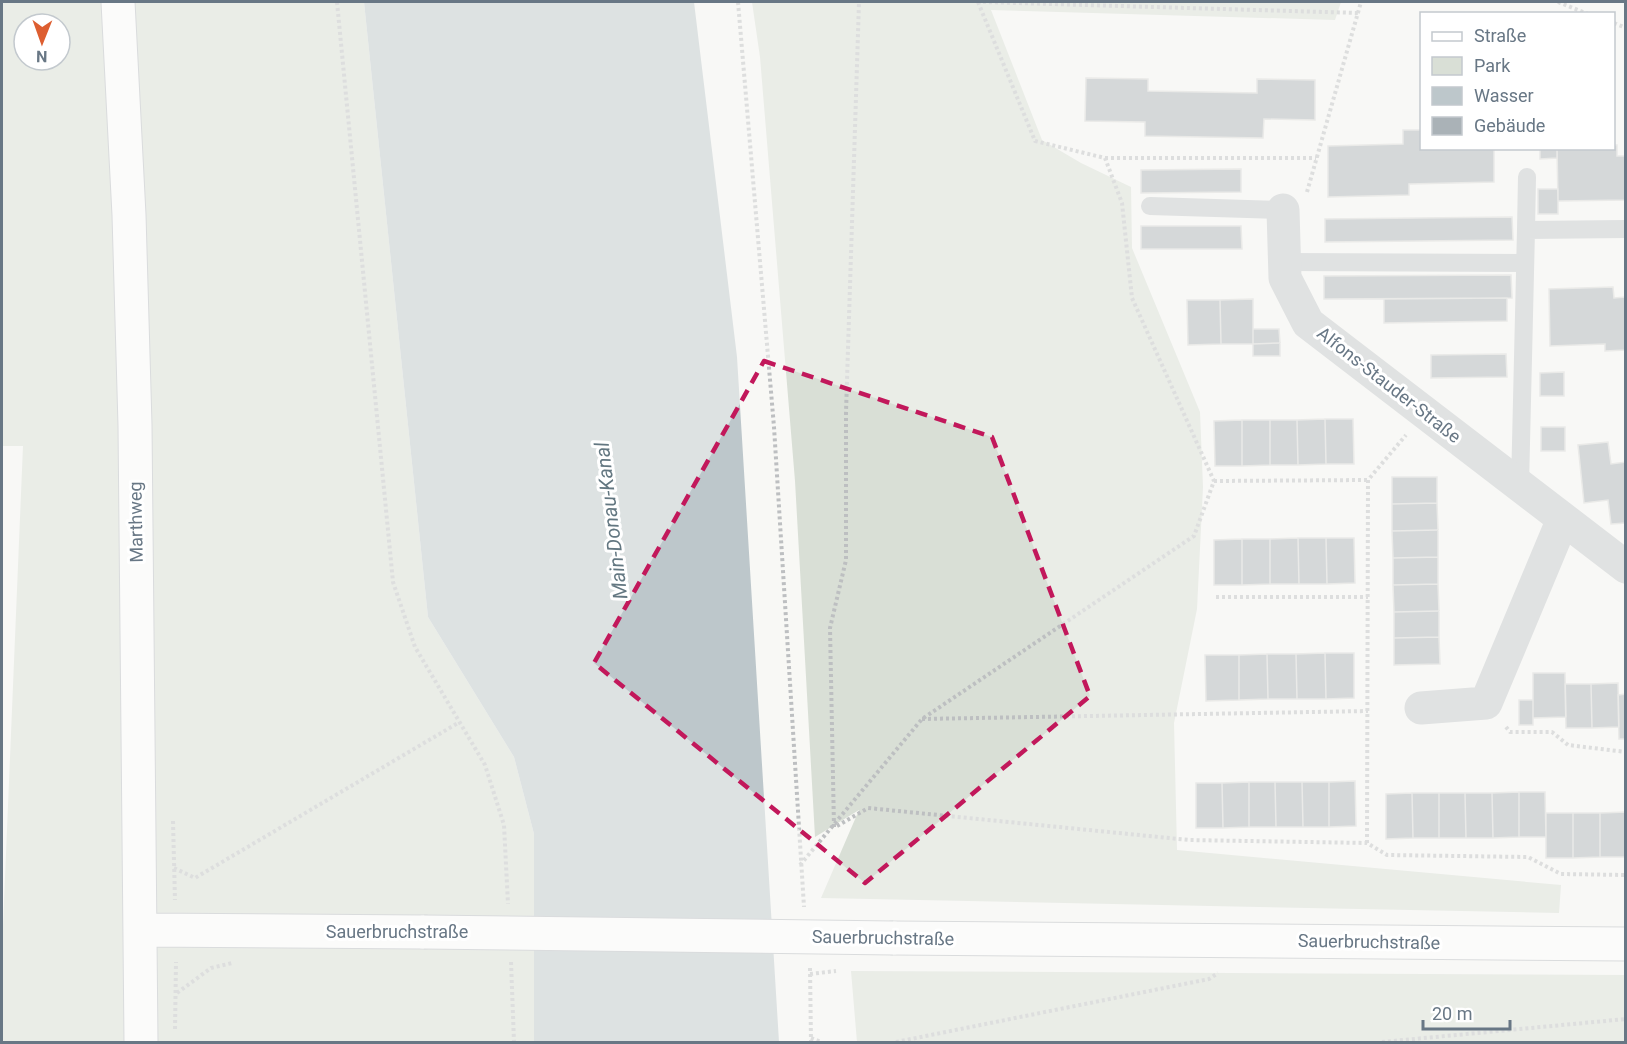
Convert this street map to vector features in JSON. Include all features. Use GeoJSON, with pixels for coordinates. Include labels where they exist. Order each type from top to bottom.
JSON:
{"type":"FeatureCollection","features":[{"type":"Feature","properties":{"kind":"street","name":"Marthweg"},"geometry":{"type":"LineString","coordinates":[[118,2],[129,215],[135,425],[141,1042]]}},
{"type":"Feature","properties":{"kind":"street","name":"Alfons-Stauder-Straße"},"geometry":{"type":"LineString","coordinates":[[1282,210],[1285,278],[1308,323],[1626,567]]}},
{"type":"Feature","properties":{"kind":"street"},"geometry":{"type":"LineString","coordinates":[[1421,708],[1486,703],[1563,519]]}},
{"type":"Feature","properties":{"kind":"street","name":"Sauerbruchstraße"},"geometry":{"type":"LineString","coordinates":[[141,930],[1626,944]]}},
{"type":"Feature","properties":{"kind":"lane"},"geometry":{"type":"LineString","coordinates":[[1520,486],[1527,177]]}},
{"type":"Feature","properties":{"kind":"lane"},"geometry":{"type":"LineString","coordinates":[[1150,206],[1282,210]]}},
{"type":"Feature","properties":{"kind":"lane"},"geometry":{"type":"LineString","coordinates":[[1526,230],[1626,229]]}},
{"type":"Feature","properties":{"kind":"lane"},"geometry":{"type":"LineString","coordinates":[[1285,262],[1525,263]]}},
{"type":"Feature","properties":{"kind":"path"},"geometry":{"type":"LineString","coordinates":[[337,2],[393,582],[414,646],[485,765],[504,825],[508,907]]}},
{"type":"Feature","properties":{"kind":"path"},"geometry":{"type":"LineString","coordinates":[[738,2],[774,427],[800,865],[834,827],[922,718],[1194,536],[1214,481],[1132,298],[1122,203],[1105,158]]}},
{"type":"Feature","properties":{"kind":"path"},"geometry":{"type":"LineString","coordinates":[[834,827],[830,628],[846,560],[846,412],[859,2]]}},
{"type":"Feature","properties":{"kind":"path"},"geometry":{"type":"LineString","coordinates":[[978,2],[1035,141],[1105,158],[1317,158]]}},
{"type":"Feature","properties":{"kind":"path"},"geometry":{"type":"LineString","coordinates":[[983,2],[1359,13]]}},
{"type":"Feature","properties":{"kind":"path"},"geometry":{"type":"LineString","coordinates":[[1282,210],[1306,193],[1361,2]]}},
{"type":"Feature","properties":{"kind":"path"},"geometry":{"type":"LineString","coordinates":[[1558,2],[1583,12]]}},
{"type":"Feature","properties":{"kind":"path"},"geometry":{"type":"LineString","coordinates":[[1367,843],[1368,480],[1425,412]]}},
{"type":"Feature","properties":{"kind":"path"},"geometry":{"type":"LineString","coordinates":[[1214,481],[1368,480]]}},
{"type":"Feature","properties":{"kind":"path"},"geometry":{"type":"LineString","coordinates":[[1216,597],[1368,597]]}},
{"type":"Feature","properties":{"kind":"path"},"geometry":{"type":"LineString","coordinates":[[1486,703],[1510,732],[1552,732],[1568,745],[1626,752]]}},
{"type":"Feature","properties":{"kind":"path"},"geometry":{"type":"LineString","coordinates":[[922,718],[1368,711]]}},
{"type":"Feature","properties":{"kind":"path"},"geometry":{"type":"LineString","coordinates":[[174,867],[195,878],[458,723]]}},
{"type":"Feature","properties":{"kind":"path"},"geometry":{"type":"LineString","coordinates":[[834,827],[868,808],[1189,840],[1367,843],[1387,855],[1528,857],[1561,874],[1626,875]]}},
{"type":"Feature","properties":{"kind":"path"},"geometry":{"type":"LineString","coordinates":[[896,1042],[1209,979],[1225,968],[1227,940]]}},
{"type":"Feature","properties":{"kind":"path"},"geometry":{"type":"LineString","coordinates":[[510,953],[514,1042]]}},
{"type":"Feature","properties":{"kind":"path"},"geometry":{"type":"LineString","coordinates":[[809,961],[811,1040],[821,1042]]}},
{"type":"Feature","properties":{"kind":"path"},"geometry":{"type":"LineString","coordinates":[[175,1032],[176,993],[211,968],[241,962]]}},
{"type":"Feature","properties":{"kind":"path"},"geometry":{"type":"LineString","coordinates":[[1382,1042],[1626,1019]]}},
{"type":"Feature","properties":{"kind":"highlighted area"},"geometry":{"type":"Polygon","coordinates":[[[764,361],[992,437],[1090,696],[865,883],[594,663],[764,361]]]}},
{"type":"Feature","properties":{"kind":"green space"},"geometry":{"type":"Polygon","coordinates":[[[2,2],[364,2],[428,617],[514,757],[534,834],[534,1042],[2,1042],[2,950],[23,446],[2,446],[2,2]]]}},
{"type":"Feature","properties":{"kind":"green space"},"geometry":{"type":"Polygon","coordinates":[[[752,2],[1341,2],[1335,20],[991,10],[1042,140],[1081,163],[1131,187],[1132,248],[1200,412],[1203,487],[1197,609],[1174,723],[1177,850],[1561,885],[1559,913],[821,898],[859,810],[815,837],[795,481],[760,57],[752,2]]]}},
{"type":"Feature","properties":{"kind":"green space"},"geometry":{"type":"Polygon","coordinates":[[[851,971],[1625,975],[1625,1042],[857,1042],[851,971]]]}},
{"type":"Feature","properties":{"kind":"water","name":"Main-Donau-Kanal"},"geometry":{"type":"Polygon","coordinates":[[[364,2],[694,2],[737,357],[779,1042],[534,1042],[534,834],[514,757],[428,617],[364,2]]]}},
{"type":"Feature","properties":{"kind":"building"},"geometry":{"type":"Polygon","coordinates":[[[1086,78],[1148,79],[1148,91],[1257,93],[1257,79],[1315,80],[1315,120],[1264,119],[1263,138],[1145,136],[1145,122],[1085,121],[1086,78]]]}},
{"type":"Feature","properties":{"kind":"building"},"geometry":{"type":"Polygon","coordinates":[[[1403,130],[1420,130],[1420,150],[1494,150],[1494,182],[1409,184],[1409,195],[1328,197],[1328,146],[1403,144],[1403,130]]]}},
{"type":"Feature","properties":{"kind":"building"},"geometry":{"type":"Polygon","coordinates":[[[1615,145],[1617,145],[1617,156],[1626,156],[1626,200],[1558,201],[1557,150],[1615,150],[1615,145]]]}},
{"type":"Feature","properties":{"kind":"building"},"geometry":{"type":"Polygon","coordinates":[[[1540,150],[1557,150],[1557,158],[1540,159],[1540,150]]]}},
{"type":"Feature","properties":{"kind":"building"},"geometry":{"type":"Polygon","coordinates":[[[1241,169],[1241,192],[1141,193],[1141,170],[1241,169]]]}},
{"type":"Feature","properties":{"kind":"building"},"geometry":{"type":"Polygon","coordinates":[[[1538,189],[1558,189],[1558,214],[1538,214],[1538,189]]]}},
{"type":"Feature","properties":{"kind":"building"},"geometry":{"type":"Polygon","coordinates":[[[1512,217],[1513,240],[1325,242],[1325,219],[1512,217]]]}},
{"type":"Feature","properties":{"kind":"building"},"geometry":{"type":"Polygon","coordinates":[[[1141,226],[1241,226],[1242,249],[1141,249],[1141,226]]]}},
{"type":"Feature","properties":{"kind":"building"},"geometry":{"type":"Polygon","coordinates":[[[1511,275],[1512,298],[1324,299],[1324,276],[1511,275]]]}},
{"type":"Feature","properties":{"kind":"building"},"geometry":{"type":"Polygon","coordinates":[[[1613,287],[1614,298],[1626,297],[1626,350],[1605,351],[1605,344],[1550,346],[1549,289],[1613,287]]]}},
{"type":"Feature","properties":{"kind":"building"},"geometry":{"type":"Polygon","coordinates":[[[1507,298],[1507,321],[1384,323],[1384,299],[1507,298]]]}},
{"type":"Feature","properties":{"kind":"building"},"geometry":{"type":"Polygon","coordinates":[[[1253,299],[1253,344],[1221,344],[1220,300],[1253,299]]]}},
{"type":"Feature","properties":{"kind":"building"},"geometry":{"type":"Polygon","coordinates":[[[1187,300],[1220,300],[1221,344],[1188,345],[1187,300]]]}},
{"type":"Feature","properties":{"kind":"building"},"geometry":{"type":"Polygon","coordinates":[[[1253,329],[1279,329],[1280,343],[1253,344],[1253,329]]]}},
{"type":"Feature","properties":{"kind":"building"},"geometry":{"type":"Polygon","coordinates":[[[1280,343],[1280,356],[1253,356],[1253,344],[1280,343]]]}},
{"type":"Feature","properties":{"kind":"building"},"geometry":{"type":"Polygon","coordinates":[[[1506,354],[1507,377],[1431,378],[1431,355],[1506,354]]]}},
{"type":"Feature","properties":{"kind":"building"},"geometry":{"type":"Polygon","coordinates":[[[1564,372],[1564,396],[1540,396],[1540,373],[1564,372]]]}},
{"type":"Feature","properties":{"kind":"building"},"geometry":{"type":"Polygon","coordinates":[[[1325,419],[1353,419],[1354,464],[1326,464],[1325,419]]]}},
{"type":"Feature","properties":{"kind":"building"},"geometry":{"type":"Polygon","coordinates":[[[1325,419],[1326,464],[1298,465],[1297,420],[1325,419]]]}},
{"type":"Feature","properties":{"kind":"building"},"geometry":{"type":"Polygon","coordinates":[[[1242,420],[1242,466],[1215,466],[1214,421],[1242,420]]]}},
{"type":"Feature","properties":{"kind":"building"},"geometry":{"type":"Polygon","coordinates":[[[1242,420],[1270,420],[1270,465],[1242,466],[1242,420]]]}},
{"type":"Feature","properties":{"kind":"building"},"geometry":{"type":"Polygon","coordinates":[[[1270,420],[1297,420],[1298,465],[1270,465],[1270,420]]]}},
{"type":"Feature","properties":{"kind":"building"},"geometry":{"type":"Polygon","coordinates":[[[1541,427],[1565,427],[1565,451],[1541,451],[1541,427]]]}},
{"type":"Feature","properties":{"kind":"building"},"geometry":{"type":"Polygon","coordinates":[[[1608,442],[1611,464],[1626,462],[1626,523],[1611,524],[1608,500],[1584,503],[1578,445],[1608,442]]]}},
{"type":"Feature","properties":{"kind":"building"},"geometry":{"type":"Polygon","coordinates":[[[1392,477],[1437,477],[1437,503],[1392,504],[1392,477]]]}},
{"type":"Feature","properties":{"kind":"building"},"geometry":{"type":"Polygon","coordinates":[[[1437,503],[1438,530],[1392,531],[1392,504],[1437,503]]]}},
{"type":"Feature","properties":{"kind":"building"},"geometry":{"type":"Polygon","coordinates":[[[1438,530],[1438,557],[1393,558],[1392,531],[1438,530]]]}},
{"type":"Feature","properties":{"kind":"building"},"geometry":{"type":"Polygon","coordinates":[[[1298,538],[1299,584],[1270,584],[1270,539],[1298,538]]]}},
{"type":"Feature","properties":{"kind":"building"},"geometry":{"type":"Polygon","coordinates":[[[1298,538],[1326,538],[1327,584],[1299,584],[1298,538]]]}},
{"type":"Feature","properties":{"kind":"building"},"geometry":{"type":"Polygon","coordinates":[[[1326,538],[1354,538],[1355,583],[1327,584],[1326,538]]]}},
{"type":"Feature","properties":{"kind":"building"},"geometry":{"type":"Polygon","coordinates":[[[1242,539],[1242,585],[1214,585],[1214,540],[1242,539]]]}},
{"type":"Feature","properties":{"kind":"building"},"geometry":{"type":"Polygon","coordinates":[[[1242,539],[1270,539],[1270,584],[1242,585],[1242,539]]]}},
{"type":"Feature","properties":{"kind":"building"},"geometry":{"type":"Polygon","coordinates":[[[1438,557],[1438,584],[1393,585],[1393,558],[1438,557]]]}},
{"type":"Feature","properties":{"kind":"building"},"geometry":{"type":"Polygon","coordinates":[[[1438,584],[1439,611],[1394,612],[1393,585],[1438,584]]]}},
{"type":"Feature","properties":{"kind":"building"},"geometry":{"type":"Polygon","coordinates":[[[1439,611],[1439,637],[1394,638],[1394,612],[1439,611]]]}},
{"type":"Feature","properties":{"kind":"building"},"geometry":{"type":"Polygon","coordinates":[[[1439,637],[1440,664],[1394,665],[1394,638],[1439,637]]]}},
{"type":"Feature","properties":{"kind":"building"},"geometry":{"type":"Polygon","coordinates":[[[1325,653],[1326,699],[1297,699],[1296,654],[1325,653]]]}},
{"type":"Feature","properties":{"kind":"building"},"geometry":{"type":"Polygon","coordinates":[[[1325,653],[1354,653],[1354,698],[1326,699],[1325,653]]]}},
{"type":"Feature","properties":{"kind":"building"},"geometry":{"type":"Polygon","coordinates":[[[1267,654],[1268,699],[1239,700],[1239,655],[1267,654]]]}},
{"type":"Feature","properties":{"kind":"building"},"geometry":{"type":"Polygon","coordinates":[[[1267,654],[1296,654],[1297,699],[1268,699],[1267,654]]]}},
{"type":"Feature","properties":{"kind":"building"},"geometry":{"type":"Polygon","coordinates":[[[1205,655],[1239,655],[1239,700],[1206,701],[1205,655]]]}},
{"type":"Feature","properties":{"kind":"building"},"geometry":{"type":"Polygon","coordinates":[[[1533,673],[1565,673],[1566,717],[1533,718],[1533,673]]]}},
{"type":"Feature","properties":{"kind":"building"},"geometry":{"type":"Polygon","coordinates":[[[1618,683],[1619,727],[1592,728],[1591,684],[1618,683]]]}},
{"type":"Feature","properties":{"kind":"building"},"geometry":{"type":"Polygon","coordinates":[[[1565,684],[1591,684],[1592,728],[1566,728],[1565,684]]]}},
{"type":"Feature","properties":{"kind":"building"},"geometry":{"type":"Polygon","coordinates":[[[1626,694],[1626,739],[1619,739],[1618,695],[1626,694]]]}},
{"type":"Feature","properties":{"kind":"building"},"geometry":{"type":"Polygon","coordinates":[[[1519,700],[1533,700],[1533,725],[1519,725],[1519,700]]]}},
{"type":"Feature","properties":{"kind":"building"},"geometry":{"type":"Polygon","coordinates":[[[1355,781],[1356,826],[1329,827],[1329,782],[1355,781]]]}},
{"type":"Feature","properties":{"kind":"building"},"geometry":{"type":"Polygon","coordinates":[[[1249,782],[1249,827],[1223,828],[1222,783],[1249,782]]]}},
{"type":"Feature","properties":{"kind":"building"},"geometry":{"type":"Polygon","coordinates":[[[1249,782],[1275,782],[1276,827],[1249,827],[1249,782]]]}},
{"type":"Feature","properties":{"kind":"building"},"geometry":{"type":"Polygon","coordinates":[[[1275,782],[1302,782],[1303,827],[1276,827],[1275,782]]]}},
{"type":"Feature","properties":{"kind":"building"},"geometry":{"type":"Polygon","coordinates":[[[1302,782],[1329,782],[1329,827],[1303,827],[1302,782]]]}},
{"type":"Feature","properties":{"kind":"building"},"geometry":{"type":"Polygon","coordinates":[[[1196,783],[1222,783],[1223,828],[1196,828],[1196,783]]]}},
{"type":"Feature","properties":{"kind":"building"},"geometry":{"type":"Polygon","coordinates":[[[1519,792],[1519,837],[1493,838],[1492,793],[1519,792]]]}},
{"type":"Feature","properties":{"kind":"building"},"geometry":{"type":"Polygon","coordinates":[[[1519,792],[1545,792],[1546,837],[1519,837],[1519,792]]]}},
{"type":"Feature","properties":{"kind":"building"},"geometry":{"type":"Polygon","coordinates":[[[1412,793],[1413,838],[1386,839],[1386,794],[1412,793]]]}},
{"type":"Feature","properties":{"kind":"building"},"geometry":{"type":"Polygon","coordinates":[[[1412,793],[1439,793],[1439,838],[1413,838],[1412,793]]]}},
{"type":"Feature","properties":{"kind":"building"},"geometry":{"type":"Polygon","coordinates":[[[1439,793],[1465,793],[1466,838],[1439,838],[1439,793]]]}},
{"type":"Feature","properties":{"kind":"building"},"geometry":{"type":"Polygon","coordinates":[[[1465,793],[1492,793],[1493,838],[1466,838],[1465,793]]]}},
{"type":"Feature","properties":{"kind":"building"},"geometry":{"type":"Polygon","coordinates":[[[1626,812],[1626,857],[1600,857],[1600,813],[1626,812]]]}},
{"type":"Feature","properties":{"kind":"building"},"geometry":{"type":"Polygon","coordinates":[[[1546,813],[1573,813],[1573,858],[1546,858],[1546,813]]]}},
{"type":"Feature","properties":{"kind":"building"},"geometry":{"type":"Polygon","coordinates":[[[1573,813],[1600,813],[1600,857],[1573,858],[1573,813]]]}}]}
